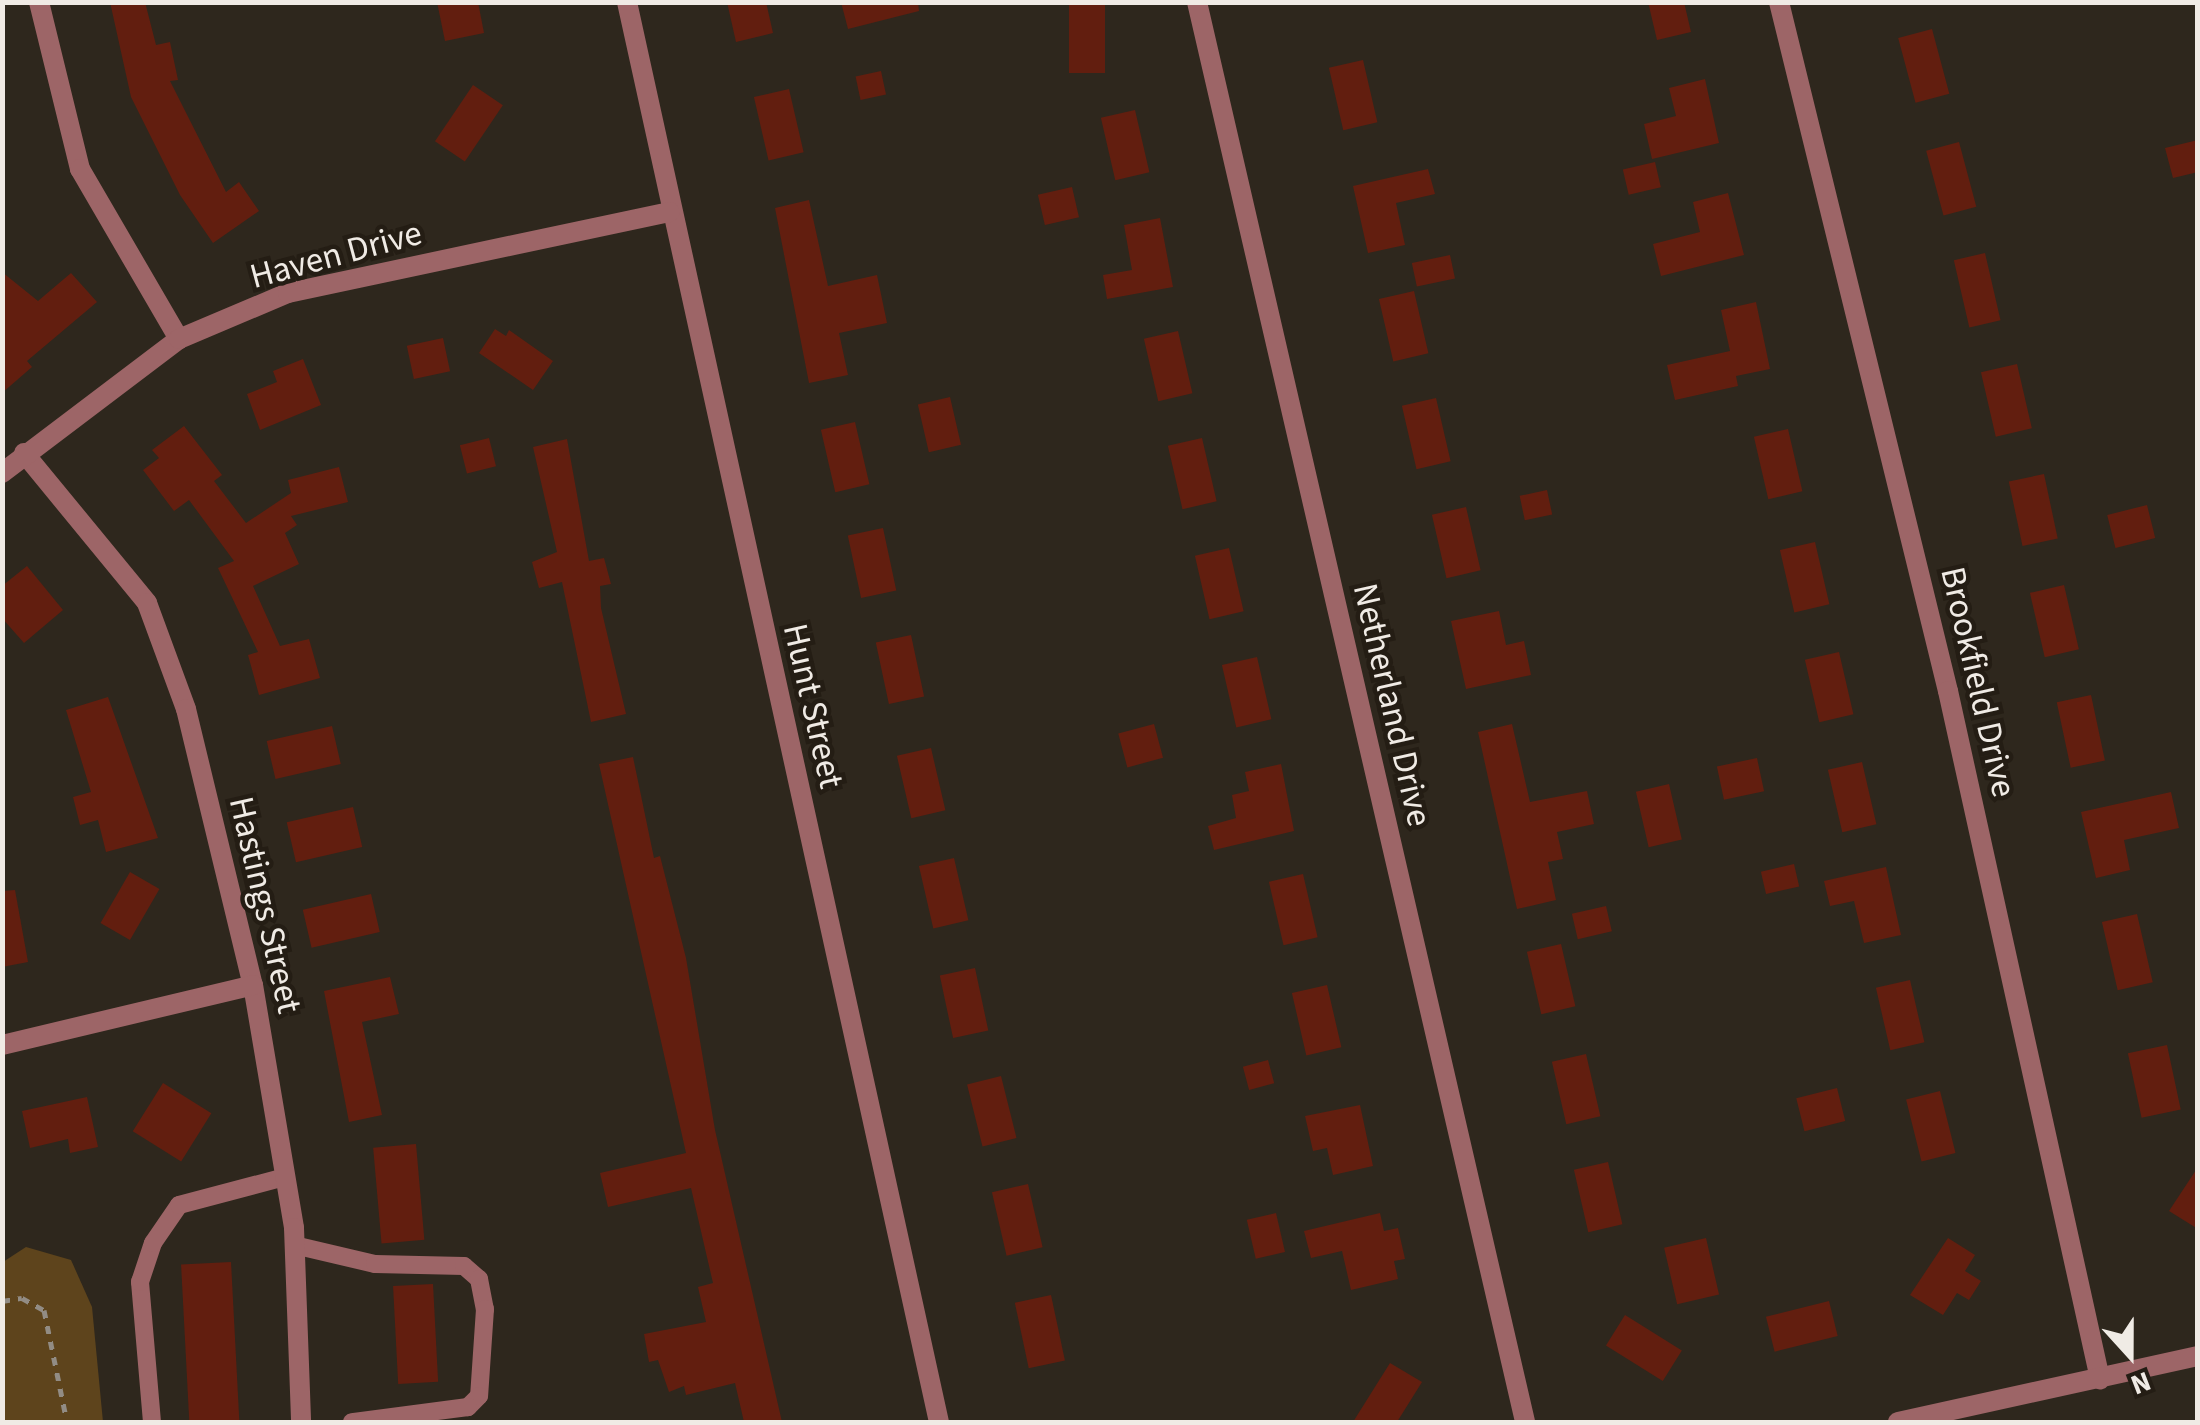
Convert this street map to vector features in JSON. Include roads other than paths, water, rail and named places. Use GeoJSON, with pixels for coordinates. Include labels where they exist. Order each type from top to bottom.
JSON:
{"type":"FeatureCollection","features":[{"type":"Feature","properties":{"kind":"street"},"geometry":{"type":"LineString","coordinates":[[40,2],[80,169],[179,339]]}},
{"type":"Feature","properties":{"kind":"street","name":"Hunt Street"},"geometry":{"type":"LineString","coordinates":[[626,2],[940,1422]]}},
{"type":"Feature","properties":{"kind":"street","name":"Netherland Drive"},"geometry":{"type":"LineString","coordinates":[[1197,2],[1524,1422]]}},
{"type":"Feature","properties":{"kind":"street","name":"Brookfield Drive"},"geometry":{"type":"LineString","coordinates":[[1779,2],[1948,691],[2100,1379]]}},
{"type":"Feature","properties":{"kind":"street","name":"Haven Drive"},"geometry":{"type":"LineString","coordinates":[[2,473],[179,339],[288,293],[670,212]]}},
{"type":"Feature","properties":{"kind":"street","name":"Hastings Street"},"geometry":{"type":"LineString","coordinates":[[24,453],[147,603],[186,709],[253,985],[286,1178],[294,1245],[301,1422]]}},
{"type":"Feature","properties":{"kind":"street"},"geometry":{"type":"LineString","coordinates":[[2,1045],[253,985]]}},
{"type":"Feature","properties":{"kind":"street"},"geometry":{"type":"LineString","coordinates":[[1898,1422],[2198,1356]]}},
{"type":"Feature","properties":{"kind":"lane"},"geometry":{"type":"LineString","coordinates":[[152,1422],[140,1282],[153,1243],[179,1205],[286,1178]]}},
{"type":"Feature","properties":{"kind":"lane"},"geometry":{"type":"LineString","coordinates":[[294,1245],[376,1264],[464,1266],[479,1280],[486,1309],[478,1396],[468,1407],[352,1422]]}}]}
